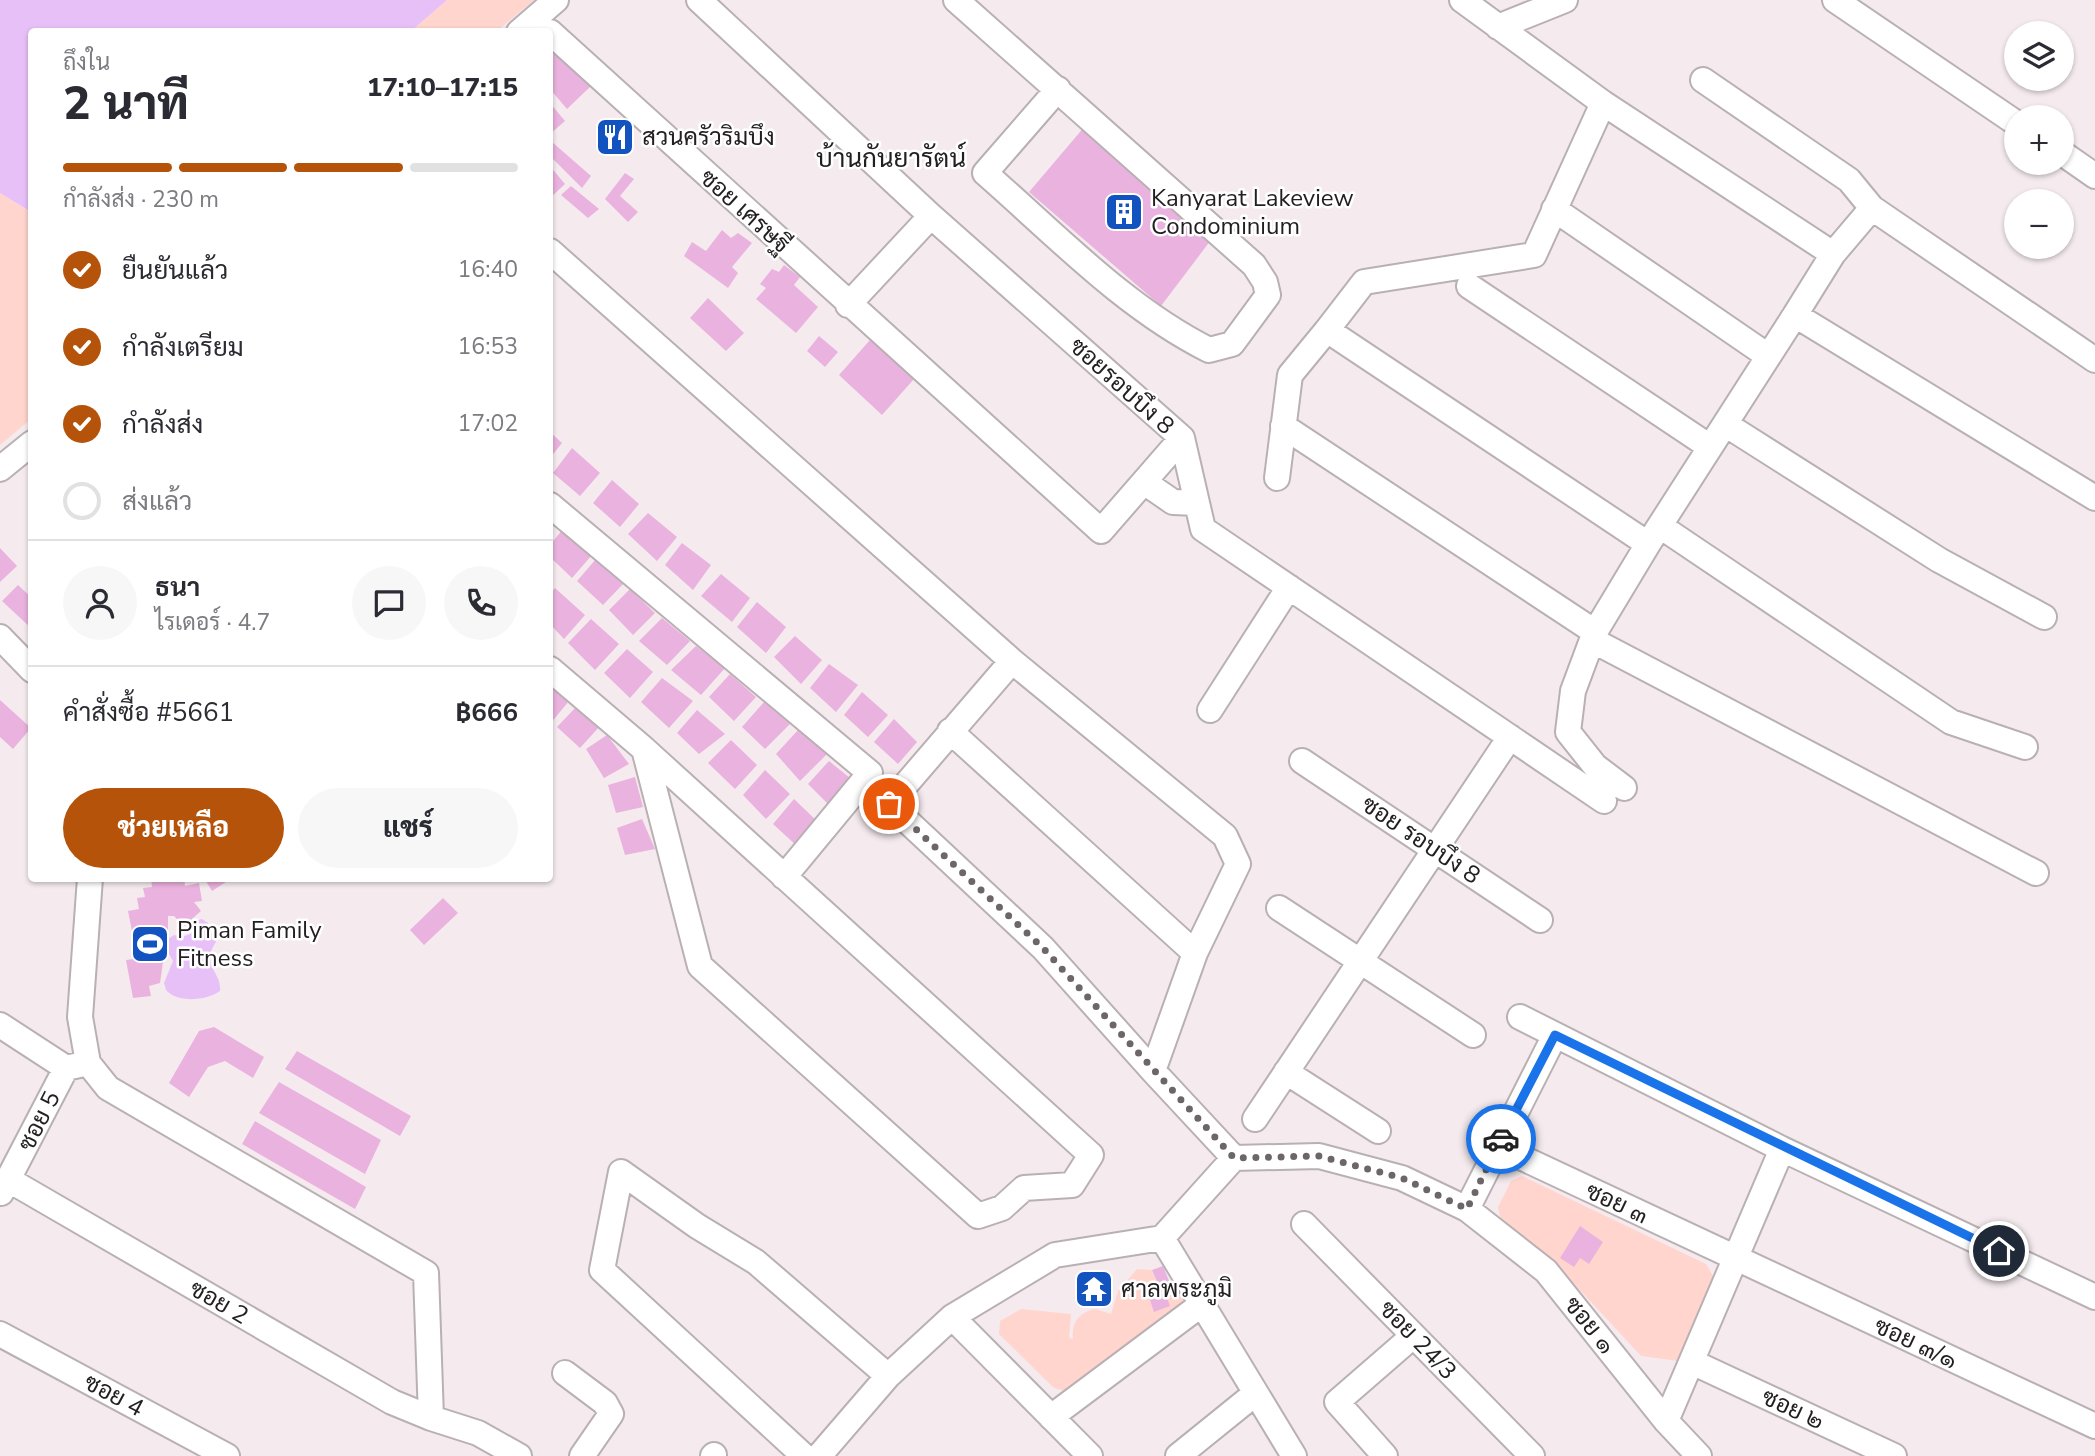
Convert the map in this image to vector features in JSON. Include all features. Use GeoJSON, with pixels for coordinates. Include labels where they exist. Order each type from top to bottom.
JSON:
{"type":"FeatureCollection","features":[{"type":"Feature","properties":{"kind":"street"},"geometry":{"type":"LineString","coordinates":[[538,28],[556,0]]}},
{"type":"Feature","properties":{"kind":"street","name":"ซอยรอบบึง 8"},"geometry":{"type":"LineString","coordinates":[[699,0],[932,216],[1182,438],[1203,528],[1510,737],[1614,795],[1569,732],[1573,691],[1593,636]]}},
{"type":"Feature","properties":{"kind":"street"},"geometry":{"type":"LineString","coordinates":[[956,0],[1058,89],[1260,272],[1268,295],[1232,344],[1209,350],[1178,335],[1126,296],[985,173],[1058,89]]}},
{"type":"Feature","properties":{"kind":"street"},"geometry":{"type":"LineString","coordinates":[[1462,0],[1603,103],[1833,254]]}},
{"type":"Feature","properties":{"kind":"street"},"geometry":{"type":"LineString","coordinates":[[1497,27],[1565,0]]}},
{"type":"Feature","properties":{"kind":"street"},"geometry":{"type":"LineString","coordinates":[[1835,0],[2004,115]]}},
{"type":"Feature","properties":{"kind":"street","name":"ซอย เศรษฐี"},"geometry":{"type":"LineString","coordinates":[[553,41],[1101,531],[1144,482]]}},
{"type":"Feature","properties":{"kind":"street"},"geometry":{"type":"LineString","coordinates":[[1703,80],[1849,180],[1872,208],[2095,360]]}},
{"type":"Feature","properties":{"kind":"street"},"geometry":{"type":"LineString","coordinates":[[1277,478],[1290,375],[1364,282],[1534,255],[1603,103]]}},
{"type":"Feature","properties":{"kind":"street"},"geometry":{"type":"LineString","coordinates":[[2074,161],[2095,176]]}},
{"type":"Feature","properties":{"kind":"street"},"geometry":{"type":"LineString","coordinates":[[1593,636],[1833,254],[1872,208]]}},
{"type":"Feature","properties":{"kind":"street"},"geometry":{"type":"LineString","coordinates":[[1554,209],[1768,356]]}},
{"type":"Feature","properties":{"kind":"street"},"geometry":{"type":"LineString","coordinates":[[848,305],[932,216]]}},
{"type":"Feature","properties":{"kind":"street"},"geometry":{"type":"LineString","coordinates":[[553,254],[1012,661],[1225,836],[1238,864],[1195,953],[1153,1071]]}},
{"type":"Feature","properties":{"kind":"street"},"geometry":{"type":"LineString","coordinates":[[1469,286],[1710,447]]}},
{"type":"Feature","properties":{"kind":"street"},"geometry":{"type":"LineString","coordinates":[[1794,315],[2095,498]]}},
{"type":"Feature","properties":{"kind":"street"},"geometry":{"type":"LineString","coordinates":[[1327,330],[1951,722],[2025,747]]}},
{"type":"Feature","properties":{"kind":"street"},"geometry":{"type":"LineString","coordinates":[[1725,424],[1939,560],[2044,617]]}},
{"type":"Feature","properties":{"kind":"street"},"geometry":{"type":"LineString","coordinates":[[1283,426],[1593,636],[2036,873]]}},
{"type":"Feature","properties":{"kind":"street"},"geometry":{"type":"LineString","coordinates":[[1182,438],[1144,482],[1173,502],[1197,503]]}},
{"type":"Feature","properties":{"kind":"street"},"geometry":{"type":"LineString","coordinates":[[0,470],[28,446]]}},
{"type":"Feature","properties":{"kind":"street"},"geometry":{"type":"LineString","coordinates":[[553,508],[870,773],[784,877]]}},
{"type":"Feature","properties":{"kind":"street"},"geometry":{"type":"LineString","coordinates":[[1210,710],[1289,587]]}},
{"type":"Feature","properties":{"kind":"street"},"geometry":{"type":"LineString","coordinates":[[0,637],[28,666]]}},
{"type":"Feature","properties":{"kind":"street"},"geometry":{"type":"LineString","coordinates":[[819,1456],[888,1376],[952,1317],[1055,1255],[1162,1238],[1234,1158],[1043,948],[889,804],[1012,661]]}},
{"type":"Feature","properties":{"kind":"street"},"geometry":{"type":"LineString","coordinates":[[553,672],[644,749],[1091,1155],[1072,1185],[1024,1188],[1002,1208],[978,1216],[701,966],[644,749]]}},
{"type":"Feature","properties":{"kind":"street"},"geometry":{"type":"LineString","coordinates":[[950,731],[1195,953]]}},
{"type":"Feature","properties":{"kind":"street"},"geometry":{"type":"LineString","coordinates":[[1255,1119],[1510,737]]}},
{"type":"Feature","properties":{"kind":"street","name":"ซอย รอบบึง 8"},"geometry":{"type":"LineString","coordinates":[[1302,761],[1540,920]]}},
{"type":"Feature","properties":{"kind":"street"},"geometry":{"type":"LineString","coordinates":[[77,1065],[90,882]]}},
{"type":"Feature","properties":{"kind":"street"},"geometry":{"type":"LineString","coordinates":[[1279,908],[1473,1035]]}},
{"type":"Feature","properties":{"kind":"street"},"geometry":{"type":"LineString","coordinates":[[1520,1017],[1783,1149],[2095,1297]]}},
{"type":"Feature","properties":{"kind":"street"},"geometry":{"type":"LineString","coordinates":[[0,1025],[77,1065],[108,1088],[426,1273],[431,1418]]}},
{"type":"Feature","properties":{"kind":"street"},"geometry":{"type":"LineString","coordinates":[[1467,1209],[1555,1035]]}},
{"type":"Feature","properties":{"kind":"street","name":"ซอย 5"},"geometry":{"type":"LineString","coordinates":[[4,1187],[77,1065]]}},
{"type":"Feature","properties":{"kind":"street"},"geometry":{"type":"LineString","coordinates":[[1286,1072],[1378,1131]]}},
{"type":"Feature","properties":{"kind":"street","name":"ซอย ๓"},"geometry":{"type":"LineString","coordinates":[[1497,1146],[1736,1259]]}},
{"type":"Feature","properties":{"kind":"street"},"geometry":{"type":"LineString","coordinates":[[1666,1421],[1783,1149]]}},
{"type":"Feature","properties":{"kind":"street","name":"ซอย ๑"},"geometry":{"type":"LineString","coordinates":[[1234,1158],[1319,1156],[1402,1178],[1467,1209],[1546,1271],[1666,1421],[1699,1456]]}},
{"type":"Feature","properties":{"kind":"street"},"geometry":{"type":"LineString","coordinates":[[804,1456],[602,1270],[621,1172],[697,1226],[755,1262],[888,1376]]}},
{"type":"Feature","properties":{"kind":"street","name":"ซอย 2"},"geometry":{"type":"LineString","coordinates":[[4,1187],[392,1402],[478,1433],[519,1456]]}},
{"type":"Feature","properties":{"kind":"street","name":"ซอย 24/3"},"geometry":{"type":"LineString","coordinates":[[1304,1224],[1532,1456]]}},
{"type":"Feature","properties":{"kind":"street"},"geometry":{"type":"LineString","coordinates":[[1162,1238],[1293,1456]]}},
{"type":"Feature","properties":{"kind":"street","name":"ซอย ๓/๑"},"geometry":{"type":"LineString","coordinates":[[1736,1259],[2095,1426]]}},
{"type":"Feature","properties":{"kind":"street"},"geometry":{"type":"LineString","coordinates":[[1051,1417],[1202,1304]]}},
{"type":"Feature","properties":{"kind":"street"},"geometry":{"type":"LineString","coordinates":[[952,1317],[1090,1456]]}},
{"type":"Feature","properties":{"kind":"street","name":"ซอย 4"},"geometry":{"type":"LineString","coordinates":[[0,1334],[227,1456]]}},
{"type":"Feature","properties":{"kind":"street"},"geometry":{"type":"LineString","coordinates":[[1385,1456],[1337,1402],[1413,1336]]}},
{"type":"Feature","properties":{"kind":"street","name":"ซอย ๒"},"geometry":{"type":"LineString","coordinates":[[1692,1362],[1894,1456]]}},
{"type":"Feature","properties":{"kind":"street"},"geometry":{"type":"LineString","coordinates":[[565,1373],[605,1403],[611,1414],[582,1456]]}},
{"type":"Feature","properties":{"kind":"street"},"geometry":{"type":"LineString","coordinates":[[1178,1456],[1256,1393]]}},
{"type":"Feature","properties":{"kind":"shaded area"},"geometry":{"type":"Polygon","coordinates":[[[0,0],[447,0],[414,28],[28,28],[28,210],[0,193],[0,0]]]}},
{"type":"Feature","properties":{"kind":"shaded area"},"geometry":{"type":"Polygon","coordinates":[[[447,0],[534,0],[501,28],[414,28],[447,0]]]}},
{"type":"Feature","properties":{"kind":"shaded area"},"geometry":{"type":"Polygon","coordinates":[[[0,193],[28,210],[28,422],[0,445],[0,193]]]}},
{"type":"Feature","properties":{"kind":"shaded area"},"geometry":{"type":"Polygon","coordinates":[[[202,919],[208,923],[207,932],[214,934],[216,942],[210,957],[220,991],[200,999],[184,999],[166,990],[164,983],[173,961],[165,947],[168,939],[174,935],[182,937],[193,933],[195,921],[202,919]]]}},
{"type":"Feature","properties":{"kind":"shaded area"},"geometry":{"type":"Polygon","coordinates":[[[1522,1176],[1706,1264],[1715,1279],[1678,1361],[1641,1356],[1554,1262],[1500,1217],[1498,1207],[1511,1181],[1522,1176]]]}},
{"type":"Feature","properties":{"kind":"shaded area"},"geometry":{"type":"Polygon","coordinates":[[[1137,1269],[1152,1270],[1162,1293],[1149,1297],[1154,1311],[1170,1306],[1166,1296],[1182,1289],[1188,1300],[1071,1393],[1054,1388],[999,1334],[1000,1321],[1021,1309],[1071,1314],[1069,1338],[1073,1339],[1075,1323],[1080,1316],[1095,1309],[1111,1314],[1118,1291],[1137,1269]]]}},
{"type":"Feature","properties":{"kind":"building"},"geometry":{"type":"Polygon","coordinates":[[[553,44],[592,85],[567,109],[553,93],[553,44]]]}},
{"type":"Feature","properties":{"kind":"building"},"geometry":{"type":"Polygon","coordinates":[[[553,107],[565,121],[553,131],[553,107]]]}},
{"type":"Feature","properties":{"kind":"building","name":"Kanyarat Lakeview Condominium"},"geometry":{"type":"Polygon","coordinates":[[[1091,119],[1217,232],[1161,306],[1029,192],[1091,119]]]}},
{"type":"Feature","properties":{"kind":"building"},"geometry":{"type":"Polygon","coordinates":[[[553,143],[591,176],[582,188],[553,159],[553,143]]]}},
{"type":"Feature","properties":{"kind":"building"},"geometry":{"type":"Polygon","coordinates":[[[553,170],[565,184],[553,195],[553,170]]]}},
{"type":"Feature","properties":{"kind":"building"},"geometry":{"type":"Polygon","coordinates":[[[625,173],[634,179],[620,196],[638,212],[628,222],[605,199],[625,173]]]}},
{"type":"Feature","properties":{"kind":"building"},"geometry":{"type":"Polygon","coordinates":[[[571,186],[599,209],[588,218],[561,195],[571,186]]]}},
{"type":"Feature","properties":{"kind":"building"},"geometry":{"type":"Polygon","coordinates":[[[722,230],[731,238],[738,233],[752,243],[732,267],[738,273],[728,288],[684,256],[692,242],[706,251],[722,230]]]}},
{"type":"Feature","properties":{"kind":"building"},"geometry":{"type":"Polygon","coordinates":[[[784,265],[800,277],[794,285],[818,307],[796,333],[756,299],[766,288],[760,284],[772,269],[779,272],[784,265]]]}},
{"type":"Feature","properties":{"kind":"building"},"geometry":{"type":"Polygon","coordinates":[[[708,298],[744,333],[726,351],[690,318],[708,298]]]}},
{"type":"Feature","properties":{"kind":"building"},"geometry":{"type":"Polygon","coordinates":[[[819,336],[838,352],[825,367],[807,351],[819,336]]]}},
{"type":"Feature","properties":{"kind":"building"},"geometry":{"type":"Polygon","coordinates":[[[870,340],[914,379],[882,415],[839,375],[870,340]]]}},
{"type":"Feature","properties":{"kind":"building"},"geometry":{"type":"Polygon","coordinates":[[[553,435],[562,443],[553,454],[553,435]]]}},
{"type":"Feature","properties":{"kind":"building"},"geometry":{"type":"Polygon","coordinates":[[[572,448],[600,473],[580,496],[553,473],[572,448]]]}},
{"type":"Feature","properties":{"kind":"building"},"geometry":{"type":"Polygon","coordinates":[[[612,480],[639,504],[620,527],[593,503],[612,480]]]}},
{"type":"Feature","properties":{"kind":"building"},"geometry":{"type":"Polygon","coordinates":[[[648,513],[677,537],[657,561],[628,534],[648,513]]]}},
{"type":"Feature","properties":{"kind":"building"},"geometry":{"type":"Polygon","coordinates":[[[563,529],[592,555],[572,578],[553,560],[553,541],[563,529]]]}},
{"type":"Feature","properties":{"kind":"building"},"geometry":{"type":"Polygon","coordinates":[[[682,543],[711,565],[693,590],[665,565],[682,543]]]}},
{"type":"Feature","properties":{"kind":"building"},"geometry":{"type":"Polygon","coordinates":[[[0,548],[17,566],[0,582],[0,548]]]}},
{"type":"Feature","properties":{"kind":"building"},"geometry":{"type":"Polygon","coordinates":[[[596,559],[624,583],[603,605],[577,581],[596,559]]]}},
{"type":"Feature","properties":{"kind":"building"},"geometry":{"type":"Polygon","coordinates":[[[721,574],[750,598],[732,622],[701,596],[721,574]]]}},
{"type":"Feature","properties":{"kind":"building"},"geometry":{"type":"Polygon","coordinates":[[[18,585],[28,594],[28,625],[2,601],[18,585]]]}},
{"type":"Feature","properties":{"kind":"building"},"geometry":{"type":"Polygon","coordinates":[[[555,588],[585,615],[564,639],[553,627],[555,588]]]}},
{"type":"Feature","properties":{"kind":"building"},"geometry":{"type":"Polygon","coordinates":[[[630,589],[655,613],[633,635],[609,610],[630,589]]]}},
{"type":"Feature","properties":{"kind":"building"},"geometry":{"type":"Polygon","coordinates":[[[757,602],[786,627],[766,653],[737,627],[757,602]]]}},
{"type":"Feature","properties":{"kind":"building"},"geometry":{"type":"Polygon","coordinates":[[[662,618],[690,641],[667,665],[639,641],[662,618]]]}},
{"type":"Feature","properties":{"kind":"building"},"geometry":{"type":"Polygon","coordinates":[[[591,619],[619,644],[595,670],[568,643],[591,619]]]}},
{"type":"Feature","properties":{"kind":"building"},"geometry":{"type":"Polygon","coordinates":[[[795,636],[822,660],[801,684],[774,657],[795,636]]]}},
{"type":"Feature","properties":{"kind":"building"},"geometry":{"type":"Polygon","coordinates":[[[696,646],[725,668],[701,695],[671,670],[696,646]]]}},
{"type":"Feature","properties":{"kind":"building"},"geometry":{"type":"Polygon","coordinates":[[[627,649],[653,672],[630,698],[604,673],[627,649]]]}},
{"type":"Feature","properties":{"kind":"building"},"geometry":{"type":"Polygon","coordinates":[[[829,664],[858,685],[836,712],[810,688],[829,664]]]}},
{"type":"Feature","properties":{"kind":"building"},"geometry":{"type":"Polygon","coordinates":[[[730,674],[756,697],[734,721],[709,697],[730,674]]]}},
{"type":"Feature","properties":{"kind":"building"},"geometry":{"type":"Polygon","coordinates":[[[662,678],[693,701],[669,728],[641,702],[662,678]]]}},
{"type":"Feature","properties":{"kind":"building"},"geometry":{"type":"Polygon","coordinates":[[[553,687],[569,701],[553,720],[553,687]]]}},
{"type":"Feature","properties":{"kind":"building"},"geometry":{"type":"Polygon","coordinates":[[[862,692],[888,715],[868,737],[844,715],[862,692]]]}},
{"type":"Feature","properties":{"kind":"building"},"geometry":{"type":"Polygon","coordinates":[[[0,700],[28,725],[28,732],[13,749],[0,737],[0,700]]]}},
{"type":"Feature","properties":{"kind":"building"},"geometry":{"type":"Polygon","coordinates":[[[764,702],[790,724],[765,749],[742,727],[764,702]]]}},
{"type":"Feature","properties":{"kind":"building"},"geometry":{"type":"Polygon","coordinates":[[[576,707],[600,726],[580,748],[557,727],[576,707]]]}},
{"type":"Feature","properties":{"kind":"building"},"geometry":{"type":"Polygon","coordinates":[[[697,710],[725,734],[699,754],[677,733],[697,710]]]}},
{"type":"Feature","properties":{"kind":"building"},"geometry":{"type":"Polygon","coordinates":[[[894,719],[917,742],[898,764],[874,742],[894,719]]]}},
{"type":"Feature","properties":{"kind":"building"},"geometry":{"type":"Polygon","coordinates":[[[798,730],[828,753],[800,781],[776,754],[798,730]]]}},
{"type":"Feature","properties":{"kind":"building"},"geometry":{"type":"Polygon","coordinates":[[[607,735],[629,764],[604,778],[586,749],[607,735]]]}},
{"type":"Feature","properties":{"kind":"building"},"geometry":{"type":"Polygon","coordinates":[[[731,740],[757,765],[735,789],[708,763],[731,740]]]}},
{"type":"Feature","properties":{"kind":"building"},"geometry":{"type":"Polygon","coordinates":[[[829,761],[855,782],[833,809],[808,784],[829,761]]]}},
{"type":"Feature","properties":{"kind":"building"},"geometry":{"type":"Polygon","coordinates":[[[765,770],[790,794],[766,819],[743,795],[765,770]]]}},
{"type":"Feature","properties":{"kind":"building"},"geometry":{"type":"Polygon","coordinates":[[[635,777],[643,807],[616,813],[608,785],[635,777]]]}},
{"type":"Feature","properties":{"kind":"building"},"geometry":{"type":"Polygon","coordinates":[[[794,799],[821,825],[799,848],[773,824],[794,799]]]}},
{"type":"Feature","properties":{"kind":"building"},"geometry":{"type":"Polygon","coordinates":[[[642,819],[655,849],[625,855],[617,828],[642,819]]]}},
{"type":"Feature","properties":{"kind":"building","name":"Piman Family Fitness"},"geometry":{"type":"Polygon","coordinates":[[[151,882],[184,882],[185,886],[199,883],[202,901],[194,902],[201,911],[184,926],[174,916],[168,916],[168,932],[157,934],[164,955],[160,983],[149,986],[151,996],[133,998],[126,960],[142,958],[137,930],[132,931],[128,911],[139,909],[137,898],[145,897],[143,888],[152,887],[151,882]]]}},
{"type":"Feature","properties":{"kind":"building"},"geometry":{"type":"Polygon","coordinates":[[[206,882],[226,882],[212,891],[206,882]]]}},
{"type":"Feature","properties":{"kind":"building"},"geometry":{"type":"Polygon","coordinates":[[[443,898],[458,913],[424,945],[410,930],[443,898]]]}},
{"type":"Feature","properties":{"kind":"building"},"geometry":{"type":"Polygon","coordinates":[[[214,1027],[264,1057],[253,1078],[225,1061],[208,1067],[189,1097],[169,1083],[199,1031],[214,1027]]]}},
{"type":"Feature","properties":{"kind":"building"},"geometry":{"type":"Polygon","coordinates":[[[297,1051],[411,1116],[400,1136],[285,1069],[297,1051]]]}},
{"type":"Feature","properties":{"kind":"building"},"geometry":{"type":"Polygon","coordinates":[[[279,1082],[381,1140],[365,1174],[259,1113],[279,1082]]]}},
{"type":"Feature","properties":{"kind":"building"},"geometry":{"type":"Polygon","coordinates":[[[255,1121],[366,1187],[355,1209],[242,1144],[255,1121]]]}},
{"type":"Feature","properties":{"kind":"building"},"geometry":{"type":"Polygon","coordinates":[[[1580,1226],[1603,1242],[1589,1264],[1580,1258],[1574,1267],[1560,1258],[1580,1226]]]}},
{"type":"Feature","properties":{"kind":"building"},"geometry":{"type":"Polygon","coordinates":[[[1163,1266],[1172,1288],[1165,1292],[1170,1306],[1154,1312],[1149,1297],[1162,1293],[1152,1270],[1163,1266]]]}},
{"type":"Feature","properties":{"kind":"way so far"},"geometry":{"type":"LineString","coordinates":[[889,804],[1043,948],[1234,1158],[1319,1156],[1402,1178],[1467,1209],[1501,1139]]}},
{"type":"Feature","properties":{"kind":"place","name":"สวนครัวริมบึง"},"geometry":{"type":"Point","coordinates":[615,137]}},
{"type":"Feature","properties":{"kind":"place","name":"Kanyarat Lakeview Condominium"},"geometry":{"type":"Point","coordinates":[1124,212]}},
{"type":"Feature","properties":{"kind":"place","name":"Piman Family Fitness"},"geometry":{"type":"Point","coordinates":[150,944]}},
{"type":"Feature","properties":{"kind":"place","name":"ศาลพระภูมิ"},"geometry":{"type":"Point","coordinates":[1094,1289]}},
{"type":"Feature","properties":{"kind":"district","name":"บ้านกันยารัตน์"},"geometry":{"type":"Point","coordinates":[891,158]}},
{"type":"Feature","properties":{"kind":"route"},"geometry":{"type":"LineString","coordinates":[[1501,1139],[1555,1035],[1783,1149],[1999,1251]]}}]}
